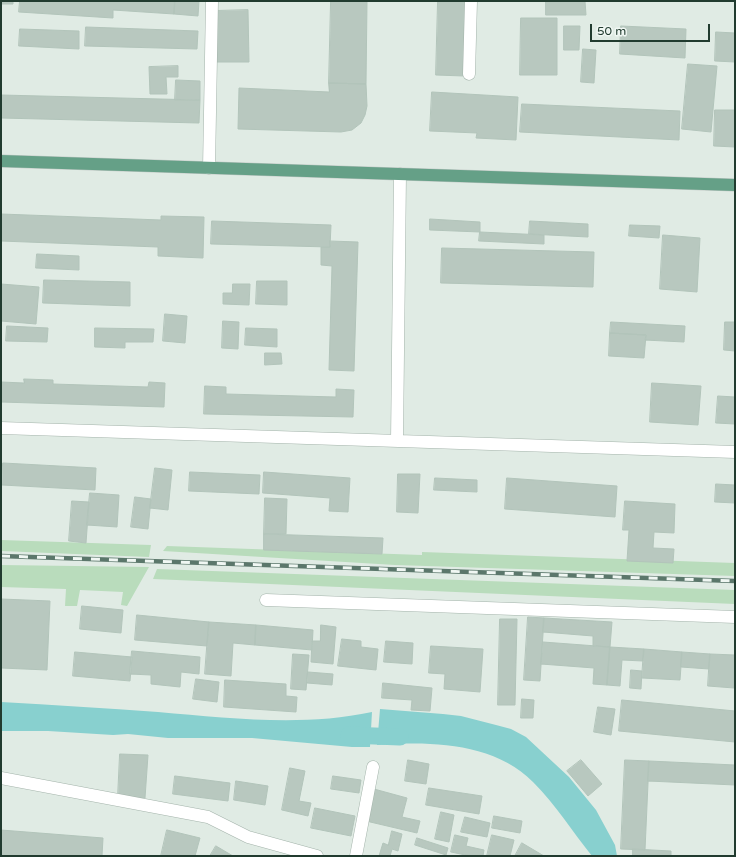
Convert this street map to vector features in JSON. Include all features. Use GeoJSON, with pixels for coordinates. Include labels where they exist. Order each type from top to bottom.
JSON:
{"type":"FeatureCollection","features":[{"type":"Feature","properties":{"kind":"main road"},"geometry":{"type":"LineString","coordinates":[[1,161],[735,184]]}},
{"type":"Feature","properties":{"kind":"street"},"geometry":{"type":"LineString","coordinates":[[209,168],[212,1]]}},
{"type":"Feature","properties":{"kind":"street"},"geometry":{"type":"LineString","coordinates":[[469,74],[472,1]]}},
{"type":"Feature","properties":{"kind":"street"},"geometry":{"type":"LineString","coordinates":[[397,441],[400,174]]}},
{"type":"Feature","properties":{"kind":"street"},"geometry":{"type":"LineString","coordinates":[[1,428],[735,452]]}},
{"type":"Feature","properties":{"kind":"street"},"geometry":{"type":"LineString","coordinates":[[266,600],[735,617]]}},
{"type":"Feature","properties":{"kind":"street"},"geometry":{"type":"LineString","coordinates":[[356,856],[373,767]]}},
{"type":"Feature","properties":{"kind":"street"},"geometry":{"type":"LineString","coordinates":[[1,778],[208,817],[248,836],[317,856]]}},
{"type":"Feature","properties":{"kind":"green space"},"geometry":{"type":"Polygon","coordinates":[[[1,540],[151,545],[149,557],[1,551],[1,540]]]}},
{"type":"Feature","properties":{"kind":"green space"},"geometry":{"type":"Polygon","coordinates":[[[167,546],[422,555],[422,552],[735,563],[735,576],[395,565],[163,551],[167,546]]]}},
{"type":"Feature","properties":{"kind":"green space"},"geometry":{"type":"Polygon","coordinates":[[[1,565],[149,567],[127,606],[121,605],[123,592],[80,590],[77,606],[65,606],[66,589],[1,587],[1,565]]]}},
{"type":"Feature","properties":{"kind":"green space"},"geometry":{"type":"Polygon","coordinates":[[[157,569],[735,590],[735,604],[153,579],[157,569]]]}},
{"type":"Feature","properties":{"kind":"water"},"geometry":{"type":"Polygon","coordinates":[[[1,702],[265,720],[346,717],[372,712],[370,747],[352,747],[252,738],[168,738],[128,734],[113,735],[48,731],[1,731],[1,702]]]}},
{"type":"Feature","properties":{"kind":"water"},"geometry":{"type":"Polygon","coordinates":[[[380,709],[461,716],[511,729],[526,737],[569,777],[596,810],[615,845],[617,856],[592,856],[557,809],[533,782],[517,769],[499,759],[460,747],[439,744],[418,743],[377,745],[380,709]]]}},
{"type":"Feature","properties":{"kind":"building"},"geometry":{"type":"Polygon","coordinates":[[[1,1],[13,1],[13,4],[1,4],[1,1]]]}},
{"type":"Feature","properties":{"kind":"building"},"geometry":{"type":"Polygon","coordinates":[[[20,1],[175,1],[174,14],[113,10],[113,18],[19,12],[20,1]]]}},
{"type":"Feature","properties":{"kind":"building"},"geometry":{"type":"Polygon","coordinates":[[[175,1],[199,1],[198,16],[174,14],[175,1]]]}},
{"type":"Feature","properties":{"kind":"building"},"geometry":{"type":"Polygon","coordinates":[[[331,1],[367,1],[366,84],[329,83],[331,1]]]}},
{"type":"Feature","properties":{"kind":"building"},"geometry":{"type":"Polygon","coordinates":[[[438,1],[466,1],[464,76],[436,75],[438,1]]]}},
{"type":"Feature","properties":{"kind":"building"},"geometry":{"type":"Polygon","coordinates":[[[546,1],[585,1],[586,15],[546,15],[546,1]]]}},
{"type":"Feature","properties":{"kind":"building"},"geometry":{"type":"Polygon","coordinates":[[[248,10],[249,62],[215,62],[214,11],[248,10]]]}},
{"type":"Feature","properties":{"kind":"building"},"geometry":{"type":"Polygon","coordinates":[[[521,18],[557,18],[557,75],[520,75],[521,18]]]}},
{"type":"Feature","properties":{"kind":"building"},"geometry":{"type":"Polygon","coordinates":[[[564,26],[580,26],[579,50],[564,50],[564,26]]]}},
{"type":"Feature","properties":{"kind":"building"},"geometry":{"type":"Polygon","coordinates":[[[621,26],[686,29],[685,58],[620,54],[621,26]]]}},
{"type":"Feature","properties":{"kind":"building"},"geometry":{"type":"Polygon","coordinates":[[[86,27],[198,31],[197,49],[85,46],[86,27]]]}},
{"type":"Feature","properties":{"kind":"building"},"geometry":{"type":"Polygon","coordinates":[[[20,29],[79,31],[79,49],[19,46],[20,29]]]}},
{"type":"Feature","properties":{"kind":"building"},"geometry":{"type":"Polygon","coordinates":[[[716,32],[735,33],[735,62],[715,61],[716,32]]]}},
{"type":"Feature","properties":{"kind":"building"},"geometry":{"type":"Polygon","coordinates":[[[583,49],[596,50],[594,83],[581,82],[583,49]]]}},
{"type":"Feature","properties":{"kind":"building"},"geometry":{"type":"Polygon","coordinates":[[[688,64],[717,66],[711,132],[682,129],[688,64]]]}},
{"type":"Feature","properties":{"kind":"building"},"geometry":{"type":"Polygon","coordinates":[[[178,66],[178,77],[166,77],[167,94],[150,94],[149,67],[178,66]]]}},
{"type":"Feature","properties":{"kind":"building"},"geometry":{"type":"Polygon","coordinates":[[[176,80],[200,81],[200,100],[175,100],[176,80]]]}},
{"type":"Feature","properties":{"kind":"building"},"geometry":{"type":"Polygon","coordinates":[[[329,83],[366,84],[367,106],[365,115],[361,123],[352,130],[341,132],[238,129],[239,88],[329,92],[329,83]]]}},
{"type":"Feature","properties":{"kind":"building"},"geometry":{"type":"Polygon","coordinates":[[[432,92],[518,97],[516,140],[476,138],[477,133],[430,131],[432,92]]]}},
{"type":"Feature","properties":{"kind":"building"},"geometry":{"type":"Polygon","coordinates":[[[1,95],[200,100],[199,123],[1,118],[1,95]]]}},
{"type":"Feature","properties":{"kind":"building"},"geometry":{"type":"Polygon","coordinates":[[[522,104],[680,111],[679,140],[520,132],[522,104]]]}},
{"type":"Feature","properties":{"kind":"building"},"geometry":{"type":"Polygon","coordinates":[[[715,110],[735,110],[735,147],[714,146],[715,110]]]}},
{"type":"Feature","properties":{"kind":"building"},"geometry":{"type":"Polygon","coordinates":[[[1,214],[161,220],[161,216],[204,217],[203,258],[158,256],[158,247],[1,241],[1,214]]]}},
{"type":"Feature","properties":{"kind":"building"},"geometry":{"type":"Polygon","coordinates":[[[430,219],[480,222],[480,232],[430,230],[430,219]]]}},
{"type":"Feature","properties":{"kind":"building"},"geometry":{"type":"Polygon","coordinates":[[[212,221],[331,225],[330,247],[211,244],[212,221]]]}},
{"type":"Feature","properties":{"kind":"building"},"geometry":{"type":"Polygon","coordinates":[[[530,221],[588,224],[588,237],[529,234],[530,221]]]}},
{"type":"Feature","properties":{"kind":"building"},"geometry":{"type":"Polygon","coordinates":[[[630,225],[660,226],[659,238],[629,236],[630,225]]]}},
{"type":"Feature","properties":{"kind":"building"},"geometry":{"type":"Polygon","coordinates":[[[480,232],[544,235],[544,244],[479,241],[480,232]]]}},
{"type":"Feature","properties":{"kind":"building"},"geometry":{"type":"Polygon","coordinates":[[[663,235],[700,238],[697,292],[660,289],[663,235]]]}},
{"type":"Feature","properties":{"kind":"building"},"geometry":{"type":"Polygon","coordinates":[[[330,241],[358,242],[354,371],[329,370],[332,266],[321,265],[321,247],[330,247],[330,241]]]}},
{"type":"Feature","properties":{"kind":"building"},"geometry":{"type":"Polygon","coordinates":[[[442,248],[594,252],[593,287],[441,283],[442,248]]]}},
{"type":"Feature","properties":{"kind":"building"},"geometry":{"type":"Polygon","coordinates":[[[37,254],[79,256],[79,270],[36,268],[37,254]]]}},
{"type":"Feature","properties":{"kind":"building"},"geometry":{"type":"Polygon","coordinates":[[[44,280],[130,282],[130,306],[43,303],[44,280]]]}},
{"type":"Feature","properties":{"kind":"building"},"geometry":{"type":"Polygon","coordinates":[[[257,281],[287,281],[287,305],[256,304],[257,281]]]}},
{"type":"Feature","properties":{"kind":"building"},"geometry":{"type":"Polygon","coordinates":[[[1,284],[39,287],[36,324],[1,321],[1,284]]]}},
{"type":"Feature","properties":{"kind":"building"},"geometry":{"type":"Polygon","coordinates":[[[233,284],[250,284],[249,305],[223,304],[223,293],[232,293],[233,284]]]}},
{"type":"Feature","properties":{"kind":"building"},"geometry":{"type":"Polygon","coordinates":[[[165,314],[187,316],[185,343],[163,341],[165,314]]]}},
{"type":"Feature","properties":{"kind":"building"},"geometry":{"type":"Polygon","coordinates":[[[223,321],[239,322],[238,349],[222,348],[223,321]]]}},
{"type":"Feature","properties":{"kind":"building"},"geometry":{"type":"Polygon","coordinates":[[[611,322],[685,326],[684,342],[645,340],[646,335],[610,333],[611,322]]]}},
{"type":"Feature","properties":{"kind":"building"},"geometry":{"type":"Polygon","coordinates":[[[725,322],[735,322],[735,351],[724,350],[725,322]]]}},
{"type":"Feature","properties":{"kind":"building"},"geometry":{"type":"Polygon","coordinates":[[[7,326],[48,328],[47,342],[6,341],[7,326]]]}},
{"type":"Feature","properties":{"kind":"building"},"geometry":{"type":"Polygon","coordinates":[[[95,328],[154,329],[153,342],[125,342],[125,348],[95,347],[95,328]]]}},
{"type":"Feature","properties":{"kind":"building"},"geometry":{"type":"Polygon","coordinates":[[[246,328],[277,329],[277,347],[245,345],[246,328]]]}},
{"type":"Feature","properties":{"kind":"building"},"geometry":{"type":"Polygon","coordinates":[[[610,333],[646,335],[644,358],[609,356],[610,333]]]}},
{"type":"Feature","properties":{"kind":"building"},"geometry":{"type":"Polygon","coordinates":[[[265,353],[281,353],[282,364],[265,365],[265,353]]]}},
{"type":"Feature","properties":{"kind":"building"},"geometry":{"type":"Polygon","coordinates":[[[24,379],[53,380],[53,384],[148,387],[149,382],[165,383],[164,407],[1,402],[1,382],[24,383],[24,379]]]}},
{"type":"Feature","properties":{"kind":"building"},"geometry":{"type":"Polygon","coordinates":[[[652,383],[701,386],[698,425],[650,422],[652,383]]]}},
{"type":"Feature","properties":{"kind":"building"},"geometry":{"type":"Polygon","coordinates":[[[205,386],[226,387],[226,394],[336,397],[336,389],[354,390],[353,417],[204,414],[205,386]]]}},
{"type":"Feature","properties":{"kind":"building"},"geometry":{"type":"Polygon","coordinates":[[[718,396],[735,397],[735,424],[716,423],[718,396]]]}},
{"type":"Feature","properties":{"kind":"building"},"geometry":{"type":"Polygon","coordinates":[[[3,463],[96,468],[95,490],[2,485],[3,463]]]}},
{"type":"Feature","properties":{"kind":"building"},"geometry":{"type":"Polygon","coordinates":[[[155,468],[172,470],[168,510],[150,508],[155,468]]]}},
{"type":"Feature","properties":{"kind":"building"},"geometry":{"type":"Polygon","coordinates":[[[190,472],[260,475],[259,494],[189,491],[190,472]]]}},
{"type":"Feature","properties":{"kind":"building"},"geometry":{"type":"Polygon","coordinates":[[[264,472],[350,478],[348,512],[329,511],[330,498],[263,493],[264,472]]]}},
{"type":"Feature","properties":{"kind":"building"},"geometry":{"type":"Polygon","coordinates":[[[398,474],[420,474],[418,513],[397,512],[398,474]]]}},
{"type":"Feature","properties":{"kind":"building"},"geometry":{"type":"Polygon","coordinates":[[[435,478],[477,480],[477,492],[434,490],[435,478]]]}},
{"type":"Feature","properties":{"kind":"building"},"geometry":{"type":"Polygon","coordinates":[[[507,478],[617,486],[615,517],[505,509],[507,478]]]}},
{"type":"Feature","properties":{"kind":"building"},"geometry":{"type":"Polygon","coordinates":[[[716,484],[735,485],[735,503],[715,502],[716,484]]]}},
{"type":"Feature","properties":{"kind":"building"},"geometry":{"type":"Polygon","coordinates":[[[90,493],[119,495],[117,527],[87,525],[90,493]]]}},
{"type":"Feature","properties":{"kind":"building"},"geometry":{"type":"Polygon","coordinates":[[[135,497],[151,499],[148,529],[131,527],[135,497]]]}},
{"type":"Feature","properties":{"kind":"building"},"geometry":{"type":"Polygon","coordinates":[[[265,498],[287,499],[286,534],[264,534],[265,498]]]}},
{"type":"Feature","properties":{"kind":"building"},"geometry":{"type":"Polygon","coordinates":[[[72,501],[89,502],[86,543],[69,541],[72,501]]]}},
{"type":"Feature","properties":{"kind":"building"},"geometry":{"type":"Polygon","coordinates":[[[625,501],[675,504],[674,533],[654,532],[653,548],[674,549],[673,563],[627,561],[629,530],[623,530],[625,501]]]}},
{"type":"Feature","properties":{"kind":"building"},"geometry":{"type":"Polygon","coordinates":[[[264,534],[383,538],[382,554],[264,550],[264,534]]]}},
{"type":"Feature","properties":{"kind":"building"},"geometry":{"type":"Polygon","coordinates":[[[1,599],[50,601],[47,670],[1,668],[1,599]]]}},
{"type":"Feature","properties":{"kind":"building"},"geometry":{"type":"Polygon","coordinates":[[[82,606],[123,610],[121,633],[80,629],[82,606]]]}},
{"type":"Feature","properties":{"kind":"building"},"geometry":{"type":"Polygon","coordinates":[[[137,615],[209,622],[207,646],[135,640],[137,615]]]}},
{"type":"Feature","properties":{"kind":"building"},"geometry":{"type":"Polygon","coordinates":[[[528,617],[544,618],[540,681],[524,680],[528,617]]]}},
{"type":"Feature","properties":{"kind":"building"},"geometry":{"type":"Polygon","coordinates":[[[544,618],[612,622],[610,647],[593,646],[593,636],[543,632],[544,618]]]}},
{"type":"Feature","properties":{"kind":"building"},"geometry":{"type":"Polygon","coordinates":[[[500,619],[517,619],[515,705],[498,705],[500,619]]]}},
{"type":"Feature","properties":{"kind":"building"},"geometry":{"type":"Polygon","coordinates":[[[209,622],[256,625],[255,645],[233,643],[231,676],[205,674],[209,622]]]}},
{"type":"Feature","properties":{"kind":"building"},"geometry":{"type":"Polygon","coordinates":[[[256,625],[313,630],[312,650],[255,645],[256,625]]]}},
{"type":"Feature","properties":{"kind":"building"},"geometry":{"type":"Polygon","coordinates":[[[321,625],[336,627],[333,664],[311,662],[312,641],[320,641],[321,625]]]}},
{"type":"Feature","properties":{"kind":"building"},"geometry":{"type":"Polygon","coordinates":[[[342,639],[361,641],[361,647],[378,649],[376,670],[338,666],[342,639]]]}},
{"type":"Feature","properties":{"kind":"building"},"geometry":{"type":"Polygon","coordinates":[[[386,641],[413,643],[412,664],[384,662],[386,641]]]}},
{"type":"Feature","properties":{"kind":"building"},"geometry":{"type":"Polygon","coordinates":[[[543,642],[610,647],[607,685],[593,684],[594,668],[541,664],[543,642]]]}},
{"type":"Feature","properties":{"kind":"building"},"geometry":{"type":"Polygon","coordinates":[[[431,646],[483,649],[480,692],[444,689],[445,674],[429,673],[431,646]]]}},
{"type":"Feature","properties":{"kind":"building"},"geometry":{"type":"Polygon","coordinates":[[[610,647],[644,649],[643,661],[622,660],[620,686],[607,685],[610,647]]]}},
{"type":"Feature","properties":{"kind":"building"},"geometry":{"type":"Polygon","coordinates":[[[644,649],[682,652],[680,680],[642,678],[644,649]]]}},
{"type":"Feature","properties":{"kind":"building"},"geometry":{"type":"Polygon","coordinates":[[[132,651],[200,657],[199,674],[181,672],[180,687],[151,684],[151,675],[130,674],[132,651]]]}},
{"type":"Feature","properties":{"kind":"building"},"geometry":{"type":"Polygon","coordinates":[[[75,652],[132,657],[130,681],[73,676],[75,652]]]}},
{"type":"Feature","properties":{"kind":"building"},"geometry":{"type":"Polygon","coordinates":[[[682,652],[710,654],[709,669],[681,667],[682,652]]]}},
{"type":"Feature","properties":{"kind":"building"},"geometry":{"type":"Polygon","coordinates":[[[293,654],[309,655],[306,690],[291,689],[293,654]]]}},
{"type":"Feature","properties":{"kind":"building"},"geometry":{"type":"Polygon","coordinates":[[[710,654],[735,655],[734,688],[708,686],[710,654]]]}},
{"type":"Feature","properties":{"kind":"building"},"geometry":{"type":"Polygon","coordinates":[[[631,670],[642,671],[641,689],[630,688],[631,670]]]}},
{"type":"Feature","properties":{"kind":"building"},"geometry":{"type":"Polygon","coordinates":[[[308,672],[333,674],[332,685],[307,683],[308,672]]]}},
{"type":"Feature","properties":{"kind":"building"},"geometry":{"type":"Polygon","coordinates":[[[196,679],[219,682],[217,702],[193,699],[196,679]]]}},
{"type":"Feature","properties":{"kind":"building"},"geometry":{"type":"Polygon","coordinates":[[[225,680],[286,684],[286,696],[297,697],[296,712],[224,707],[225,680]]]}},
{"type":"Feature","properties":{"kind":"building"},"geometry":{"type":"Polygon","coordinates":[[[383,683],[432,688],[430,711],[411,710],[412,700],[382,698],[383,683]]]}},
{"type":"Feature","properties":{"kind":"building"},"geometry":{"type":"Polygon","coordinates":[[[522,699],[534,700],[533,718],[521,718],[522,699]]]}},
{"type":"Feature","properties":{"kind":"building"},"geometry":{"type":"Polygon","coordinates":[[[622,700],[735,711],[735,742],[619,731],[622,700]]]}},
{"type":"Feature","properties":{"kind":"building"},"geometry":{"type":"Polygon","coordinates":[[[598,707],[615,709],[611,735],[594,732],[598,707]]]}},
{"type":"Feature","properties":{"kind":"building"},"geometry":{"type":"Polygon","coordinates":[[[120,754],[148,755],[145,798],[118,797],[120,754]]]}},
{"type":"Feature","properties":{"kind":"building"},"geometry":{"type":"Polygon","coordinates":[[[408,760],[429,764],[426,784],[405,781],[408,760]]]}},
{"type":"Feature","properties":{"kind":"building"},"geometry":{"type":"Polygon","coordinates":[[[581,760],[602,784],[588,796],[567,771],[581,760]]]}},
{"type":"Feature","properties":{"kind":"building"},"geometry":{"type":"Polygon","coordinates":[[[625,760],[649,761],[645,850],[621,849],[625,760]]]}},
{"type":"Feature","properties":{"kind":"building"},"geometry":{"type":"Polygon","coordinates":[[[649,761],[735,765],[735,785],[648,781],[649,761]]]}},
{"type":"Feature","properties":{"kind":"building"},"geometry":{"type":"Polygon","coordinates":[[[290,768],[305,771],[299,801],[311,803],[308,816],[282,810],[290,768]]]}},
{"type":"Feature","properties":{"kind":"building"},"geometry":{"type":"Polygon","coordinates":[[[175,776],[230,783],[228,801],[173,794],[175,776]]]}},
{"type":"Feature","properties":{"kind":"building"},"geometry":{"type":"Polygon","coordinates":[[[333,776],[361,780],[359,793],[331,789],[333,776]]]}},
{"type":"Feature","properties":{"kind":"building"},"geometry":{"type":"Polygon","coordinates":[[[236,781],[268,786],[265,805],[234,800],[236,781]]]}},
{"type":"Feature","properties":{"kind":"building"},"geometry":{"type":"Polygon","coordinates":[[[429,788],[482,796],[479,814],[426,805],[429,788]]]}},
{"type":"Feature","properties":{"kind":"building"},"geometry":{"type":"Polygon","coordinates":[[[374,789],[407,798],[402,817],[420,821],[417,833],[366,821],[374,789]]]}},
{"type":"Feature","properties":{"kind":"building"},"geometry":{"type":"Polygon","coordinates":[[[315,808],[355,816],[351,836],[311,828],[315,808]]]}},
{"type":"Feature","properties":{"kind":"building"},"geometry":{"type":"Polygon","coordinates":[[[441,812],[454,815],[449,842],[435,839],[441,812]]]}},
{"type":"Feature","properties":{"kind":"building"},"geometry":{"type":"Polygon","coordinates":[[[494,816],[522,821],[520,833],[492,828],[494,816]]]}},
{"type":"Feature","properties":{"kind":"building"},"geometry":{"type":"Polygon","coordinates":[[[465,817],[490,823],[487,837],[461,832],[465,817]]]}},
{"type":"Feature","properties":{"kind":"building"},"geometry":{"type":"Polygon","coordinates":[[[1,830],[103,838],[102,856],[1,856],[1,830]]]}},
{"type":"Feature","properties":{"kind":"building"},"geometry":{"type":"Polygon","coordinates":[[[167,830],[200,838],[195,856],[161,856],[167,830]]]}},
{"type":"Feature","properties":{"kind":"building"},"geometry":{"type":"Polygon","coordinates":[[[392,831],[402,834],[398,851],[392,849],[390,856],[379,856],[383,843],[388,845],[392,831]]]}},
{"type":"Feature","properties":{"kind":"building"},"geometry":{"type":"Polygon","coordinates":[[[455,835],[468,838],[466,846],[484,850],[483,856],[470,856],[451,852],[455,835]]]}},
{"type":"Feature","properties":{"kind":"building"},"geometry":{"type":"Polygon","coordinates":[[[492,835],[514,840],[510,856],[487,856],[492,835]]]}},
{"type":"Feature","properties":{"kind":"building"},"geometry":{"type":"Polygon","coordinates":[[[417,838],[448,848],[446,855],[415,845],[417,838]]]}},
{"type":"Feature","properties":{"kind":"building"},"geometry":{"type":"Polygon","coordinates":[[[522,843],[544,856],[515,856],[522,843]]]}},
{"type":"Feature","properties":{"kind":"building"},"geometry":{"type":"Polygon","coordinates":[[[216,846],[233,856],[210,856],[216,846]]]}},
{"type":"Feature","properties":{"kind":"building"},"geometry":{"type":"Polygon","coordinates":[[[633,849],[671,851],[671,856],[633,856],[633,849]]]}},
{"type":"Feature","properties":{"kind":"waterway"},"geometry":{"type":"LineString","coordinates":[[349,735],[400,737]]}},
{"type":"Feature","properties":{"kind":"railway"},"geometry":{"type":"LineString","coordinates":[[1,556],[735,581]]}}]}
